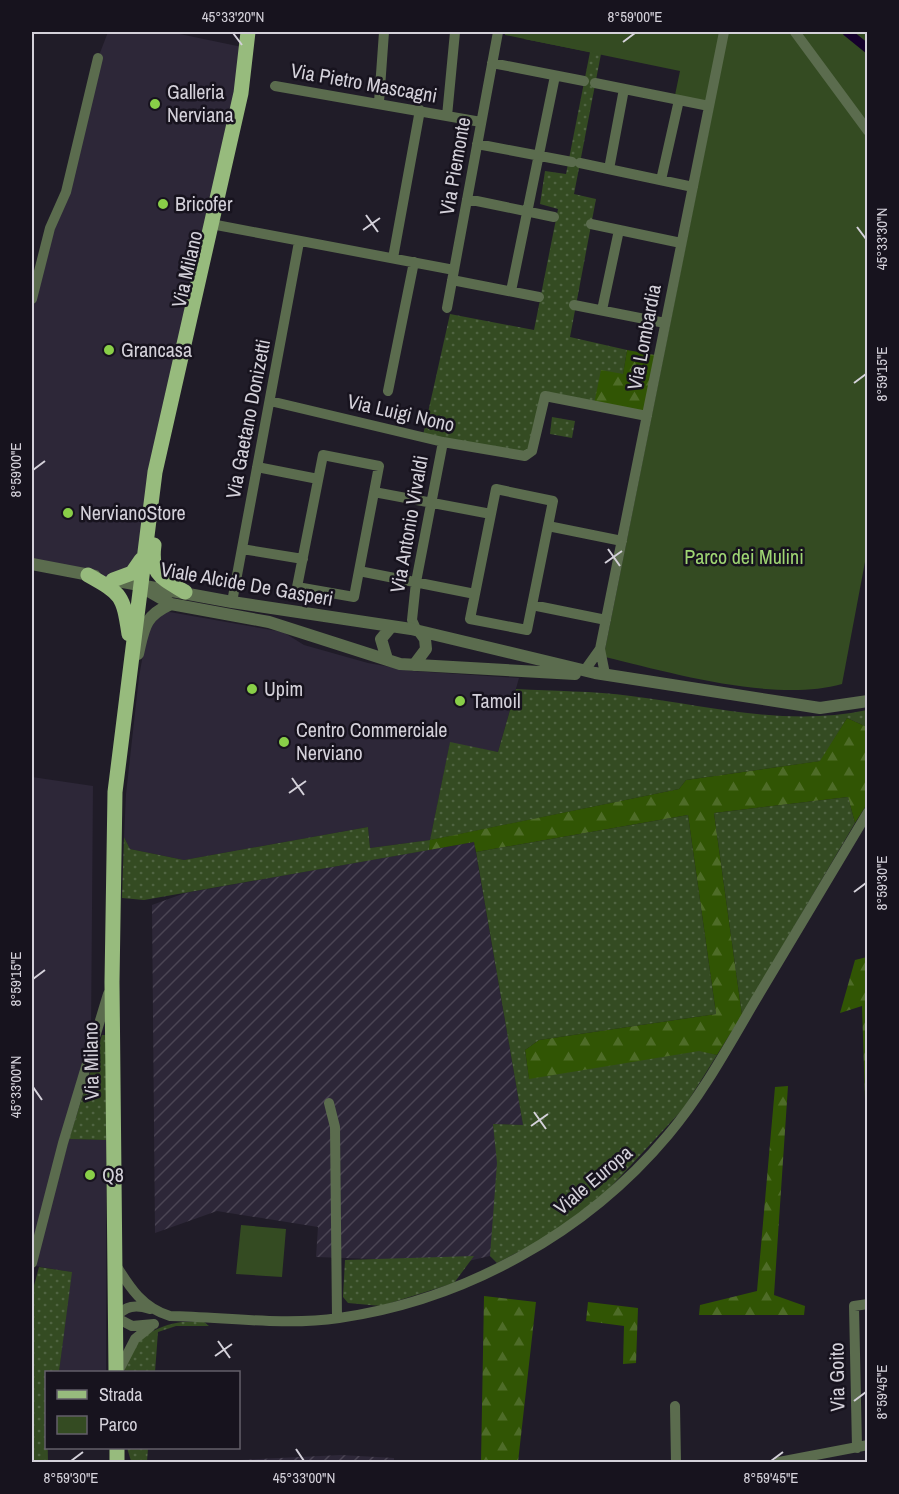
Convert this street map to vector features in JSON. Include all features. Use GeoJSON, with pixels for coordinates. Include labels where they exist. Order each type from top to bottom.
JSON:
{"type":"FeatureCollection","features":[{"type":"Feature","properties":{"kind":"main road","name":"Via Milano"},"geometry":{"type":"LineString","coordinates":[[150,514],[162,474],[215,224],[243,83],[248,32]]}},
{"type":"Feature","properties":{"kind":"main road","name":"Via Milano"},"geometry":{"type":"LineString","coordinates":[[117,1371],[112,884],[120,749],[154,472],[250,84],[254,32]]}},
{"type":"Feature","properties":{"kind":"main road"},"geometry":{"type":"LineString","coordinates":[[162,474],[161,507],[152,562],[158,574],[185,592]]}},
{"type":"Feature","properties":{"kind":"main road"},"geometry":{"type":"LineString","coordinates":[[113,580],[132,573],[144,551]]}},
{"type":"Feature","properties":{"kind":"main road"},"geometry":{"type":"LineString","coordinates":[[88,575],[116,592],[123,604],[131,652]]}},
{"type":"Feature","properties":{"kind":"street"},"geometry":{"type":"LineString","coordinates":[[379,102],[384,32]]}},
{"type":"Feature","properties":{"kind":"street"},"geometry":{"type":"LineString","coordinates":[[447,116],[455,32]]}},
{"type":"Feature","properties":{"kind":"street","name":"Via Piemonte"},"geometry":{"type":"LineString","coordinates":[[447,308],[498,32]]}},
{"type":"Feature","properties":{"kind":"street","name":"Via Lombardia"},"geometry":{"type":"LineString","coordinates":[[599,672],[600,649],[724,32]]}},
{"type":"Feature","properties":{"kind":"street"},"geometry":{"type":"LineString","coordinates":[[795,32],[867,131]]}},
{"type":"Feature","properties":{"kind":"street"},"geometry":{"type":"LineString","coordinates":[[32,299],[50,228],[66,192],[98,58]]}},
{"type":"Feature","properties":{"kind":"street"},"geometry":{"type":"LineString","coordinates":[[492,63],[709,106]]}},
{"type":"Feature","properties":{"kind":"street"},"geometry":{"type":"LineString","coordinates":[[511,291],[555,75]]}},
{"type":"Feature","properties":{"kind":"street","name":"Via Pietro Mascagni"},"geometry":{"type":"LineString","coordinates":[[275,86],[379,102],[481,122]]}},
{"type":"Feature","properties":{"kind":"street"},"geometry":{"type":"LineString","coordinates":[[609,169],[624,89]]}},
{"type":"Feature","properties":{"kind":"street"},"geometry":{"type":"LineString","coordinates":[[661,180],[679,100]]}},
{"type":"Feature","properties":{"kind":"street"},"geometry":{"type":"LineString","coordinates":[[393,258],[420,110]]}},
{"type":"Feature","properties":{"kind":"street"},"geometry":{"type":"LineString","coordinates":[[477,144],[693,187]]}},
{"type":"Feature","properties":{"kind":"street"},"geometry":{"type":"LineString","coordinates":[[467,199],[554,217]]}},
{"type":"Feature","properties":{"kind":"street"},"geometry":{"type":"LineString","coordinates":[[215,224],[299,242],[414,262],[453,275],[539,297]]}},
{"type":"Feature","properties":{"kind":"street"},"geometry":{"type":"LineString","coordinates":[[591,224],[681,243]]}},
{"type":"Feature","properties":{"kind":"street"},"geometry":{"type":"LineString","coordinates":[[602,310],[619,230]]}},
{"type":"Feature","properties":{"kind":"street","name":"Via Gaetano Donizetti"},"geometry":{"type":"LineString","coordinates":[[232,602],[299,242]]}},
{"type":"Feature","properties":{"kind":"street"},"geometry":{"type":"LineString","coordinates":[[388,391],[414,262]]}},
{"type":"Feature","properties":{"kind":"street"},"geometry":{"type":"LineString","coordinates":[[574,305],[665,323]]}},
{"type":"Feature","properties":{"kind":"street","name":"Via Luigi Nono"},"geometry":{"type":"LineString","coordinates":[[270,401],[443,442],[525,456],[532,451],[545,396],[647,416]]}},
{"type":"Feature","properties":{"kind":"street","name":"Via Antonio Vivaldi"},"geometry":{"type":"LineString","coordinates":[[418,631],[412,612],[443,442]]}},
{"type":"Feature","properties":{"kind":"street"},"geometry":{"type":"LineString","coordinates":[[323,455],[379,466],[374,492],[354,597],[297,587],[323,455]]}},
{"type":"Feature","properties":{"kind":"street"},"geometry":{"type":"LineString","coordinates":[[257,467],[318,479]]}},
{"type":"Feature","properties":{"kind":"street"},"geometry":{"type":"LineString","coordinates":[[496,489],[553,501],[548,526],[527,630],[470,619],[496,489]]}},
{"type":"Feature","properties":{"kind":"street"},"geometry":{"type":"LineString","coordinates":[[374,492],[492,514]]}},
{"type":"Feature","properties":{"kind":"street"},"geometry":{"type":"LineString","coordinates":[[548,526],[622,541]]}},
{"type":"Feature","properties":{"kind":"street"},"geometry":{"type":"LineString","coordinates":[[242,549],[303,560]]}},
{"type":"Feature","properties":{"kind":"street"},"geometry":{"type":"LineString","coordinates":[[32,564],[139,586]]}},
{"type":"Feature","properties":{"kind":"street"},"geometry":{"type":"LineString","coordinates":[[359,571],[475,594]]}},
{"type":"Feature","properties":{"kind":"street","name":"Viale Alcide De Gasperi"},"geometry":{"type":"LineString","coordinates":[[139,586],[418,631],[599,672],[792,704],[820,708],[867,703]]}},
{"type":"Feature","properties":{"kind":"street","name":"Viale Alcide De Gasperi"},"geometry":{"type":"LineString","coordinates":[[139,586],[171,604],[269,622],[387,659],[414,665],[599,672]]}},
{"type":"Feature","properties":{"kind":"street","name":"Via Milano"},"geometry":{"type":"LineString","coordinates":[[120,749],[145,627],[157,610],[171,604]]}},
{"type":"Feature","properties":{"kind":"street"},"geometry":{"type":"LineString","coordinates":[[532,606],[606,620]]}},
{"type":"Feature","properties":{"kind":"street","name":"Via Antonio Vivaldi"},"geometry":{"type":"LineString","coordinates":[[394,628],[412,612]]}},
{"type":"Feature","properties":{"kind":"street"},"geometry":{"type":"LineString","coordinates":[[387,659],[381,639],[394,628]]}},
{"type":"Feature","properties":{"kind":"street"},"geometry":{"type":"LineString","coordinates":[[414,665],[426,649],[425,639],[418,631]]}},
{"type":"Feature","properties":{"kind":"street","name":"Via Lombardia"},"geometry":{"type":"LineString","coordinates":[[599,672],[603,659],[600,649]]}},
{"type":"Feature","properties":{"kind":"street","name":"Viale Alcide De Gasperi"},"geometry":{"type":"LineString","coordinates":[[792,704],[867,695]]}},
{"type":"Feature","properties":{"kind":"street","name":"Viale Europa"},"geometry":{"type":"LineString","coordinates":[[115,1263],[134,1293],[154,1311],[170,1316],[253,1319],[337,1318],[421,1298],[498,1268],[556,1235],[635,1171],[668,1136],[696,1097],[867,812]]}},
{"type":"Feature","properties":{"kind":"street"},"geometry":{"type":"LineString","coordinates":[[32,1263],[112,982]]}},
{"type":"Feature","properties":{"kind":"street"},"geometry":{"type":"LineString","coordinates":[[329,1103],[335,1127],[337,1318]]}},
{"type":"Feature","properties":{"kind":"street","name":"Via Goito"},"geometry":{"type":"LineString","coordinates":[[862,1446],[854,1306],[867,1304]]}},
{"type":"Feature","properties":{"kind":"street"},"geometry":{"type":"LineString","coordinates":[[154,1311],[133,1306],[124,1308],[115,1317],[132,1326],[154,1323]]}},
{"type":"Feature","properties":{"kind":"street","name":"Viale Europa"},"geometry":{"type":"LineString","coordinates":[[118,1371],[135,1339],[154,1323],[170,1316]]}},
{"type":"Feature","properties":{"kind":"street"},"geometry":{"type":"LineString","coordinates":[[675,1406],[676,1462]]}},
{"type":"Feature","properties":{"kind":"street"},"geometry":{"type":"LineString","coordinates":[[779,1462],[828,1458],[862,1446]]}},
{"type":"Feature","properties":{"kind":"shaded area"},"geometry":{"type":"Polygon","coordinates":[[[108,32],[170,32],[247,48],[139,586],[32,564],[32,299],[66,191],[98,58],[108,32]]]}},
{"type":"Feature","properties":{"kind":"shaded area"},"geometry":{"type":"Polygon","coordinates":[[[164,611],[283,632],[304,645],[368,663],[413,671],[519,678],[498,752],[450,743],[430,840],[370,848],[368,827],[184,860],[130,849],[124,837],[126,794],[139,677],[147,631],[164,611]]]}},
{"type":"Feature","properties":{"kind":"shaded area"},"geometry":{"type":"Polygon","coordinates":[[[32,777],[93,786],[91,1035],[32,1248],[32,777]]]}},
{"type":"Feature","properties":{"kind":"shaded area"},"geometry":{"type":"Polygon","coordinates":[[[474,842],[523,1125],[493,1124],[500,1165],[494,1255],[464,1262],[316,1257],[318,1227],[217,1211],[155,1233],[152,905],[185,893],[474,842]]]}},
{"type":"Feature","properties":{"kind":"shaded area"},"geometry":{"type":"Polygon","coordinates":[[[69,1139],[106,1140],[106,1371],[59,1371],[71,1272],[35,1266],[69,1139]]]}},
{"type":"Feature","properties":{"kind":"shaded area"},"geometry":{"type":"Polygon","coordinates":[[[341,1455],[394,1458],[394,1462],[200,1462],[341,1455]]]}},
{"type":"Feature","properties":{"kind":"green space","name":"Parco dei Mulini"},"geometry":{"type":"Polygon","coordinates":[[[505,32],[867,32],[868,546],[842,684],[815,689],[755,688],[692,678],[605,657],[714,104],[675,95],[680,71],[505,35],[505,32]]]}},
{"type":"Feature","properties":{"kind":"green space"},"geometry":{"type":"Polygon","coordinates":[[[525,32],[601,54],[574,194],[596,199],[570,337],[627,350],[623,375],[594,404],[542,393],[529,448],[524,452],[423,435],[450,314],[534,330],[558,209],[540,204],[545,171],[566,174],[590,52],[524,39],[525,32]]]}},
{"type":"Feature","properties":{"kind":"green space"},"geometry":{"type":"Polygon","coordinates":[[[627,350],[655,355],[645,413],[594,404],[601,370],[623,374],[627,350]]]}},
{"type":"Feature","properties":{"kind":"green space"},"geometry":{"type":"Polygon","coordinates":[[[552,417],[575,421],[572,438],[550,434],[552,417]]]}},
{"type":"Feature","properties":{"kind":"green space"},"geometry":{"type":"Polygon","coordinates":[[[516,689],[617,694],[778,716],[837,715],[867,710],[867,727],[847,718],[821,761],[686,780],[679,789],[431,840],[429,850],[144,900],[122,898],[124,837],[130,849],[184,860],[368,827],[370,848],[430,840],[450,742],[498,752],[516,689]]]}},
{"type":"Feature","properties":{"kind":"green space"},"geometry":{"type":"Polygon","coordinates":[[[847,718],[867,727],[867,804],[855,823],[848,797],[714,813],[742,1015],[717,1055],[699,1051],[529,1079],[525,1050],[539,1040],[716,1014],[688,815],[476,852],[474,842],[429,850],[430,840],[679,789],[686,780],[820,761],[847,718]]]}},
{"type":"Feature","properties":{"kind":"green space"},"geometry":{"type":"Polygon","coordinates":[[[848,797],[855,823],[742,1015],[714,813],[848,797]]]}},
{"type":"Feature","properties":{"kind":"green space"},"geometry":{"type":"Polygon","coordinates":[[[688,815],[716,1014],[539,1040],[525,1050],[529,1078],[699,1050],[717,1055],[683,1109],[606,1192],[551,1235],[497,1263],[490,1256],[497,1163],[493,1124],[523,1125],[476,852],[688,815]]]}},
{"type":"Feature","properties":{"kind":"green space"},"geometry":{"type":"Polygon","coordinates":[[[868,957],[867,1161],[862,1006],[840,1013],[855,960],[868,957]]]}},
{"type":"Feature","properties":{"kind":"green space"},"geometry":{"type":"Polygon","coordinates":[[[102,1035],[106,1035],[106,1140],[69,1139],[102,1035]]]}},
{"type":"Feature","properties":{"kind":"green space"},"geometry":{"type":"Polygon","coordinates":[[[788,1086],[774,1295],[805,1306],[804,1315],[699,1315],[700,1305],[757,1291],[775,1087],[788,1086]]]}},
{"type":"Feature","properties":{"kind":"green space"},"geometry":{"type":"Polygon","coordinates":[[[241,1225],[286,1229],[282,1277],[236,1274],[241,1225]]]}},
{"type":"Feature","properties":{"kind":"green space"},"geometry":{"type":"Polygon","coordinates":[[[474,1256],[454,1283],[381,1306],[348,1303],[343,1297],[345,1260],[474,1256]]]}},
{"type":"Feature","properties":{"kind":"green space"},"geometry":{"type":"Polygon","coordinates":[[[39,1267],[72,1272],[59,1371],[45,1371],[45,1449],[48,1449],[48,1462],[32,1462],[32,1293],[39,1267]]]}},
{"type":"Feature","properties":{"kind":"green space"},"geometry":{"type":"Polygon","coordinates":[[[484,1296],[536,1302],[518,1462],[481,1462],[484,1296]]]}},
{"type":"Feature","properties":{"kind":"green space"},"geometry":{"type":"Polygon","coordinates":[[[588,1302],[638,1308],[636,1363],[623,1364],[624,1326],[586,1321],[588,1302]]]}},
{"type":"Feature","properties":{"kind":"green space"},"geometry":{"type":"Polygon","coordinates":[[[204,1322],[209,1326],[176,1326],[158,1332],[155,1371],[125,1371],[126,1361],[136,1344],[153,1331],[172,1324],[204,1322]]]}},
{"type":"Feature","properties":{"kind":"green space"},"geometry":{"type":"Polygon","coordinates":[[[127,1449],[148,1449],[147,1462],[131,1461],[127,1449]]]}},
{"type":"Feature","properties":{"kind":"waterway"},"geometry":{"type":"LineString","coordinates":[[847,32],[868,49]]}},
{"type":"Feature","properties":{"kind":"place","name":"Galleria Nerviana"},"geometry":{"type":"Point","coordinates":[155,104]}},
{"type":"Feature","properties":{"kind":"place","name":"Bricofer"},"geometry":{"type":"Point","coordinates":[163,204]}},
{"type":"Feature","properties":{"kind":"place","name":"Grancasa"},"geometry":{"type":"Point","coordinates":[109,350]}},
{"type":"Feature","properties":{"kind":"place","name":"NervianoStore"},"geometry":{"type":"Point","coordinates":[68,513]}},
{"type":"Feature","properties":{"kind":"place","name":"Upim"},"geometry":{"type":"Point","coordinates":[252,689]}},
{"type":"Feature","properties":{"kind":"place","name":"Tamoil"},"geometry":{"type":"Point","coordinates":[460,701]}},
{"type":"Feature","properties":{"kind":"place","name":"Centro Commerciale Nerviano"},"geometry":{"type":"Point","coordinates":[284,742]}},
{"type":"Feature","properties":{"kind":"place","name":"Q8"},"geometry":{"type":"Point","coordinates":[90,1175]}}]}
